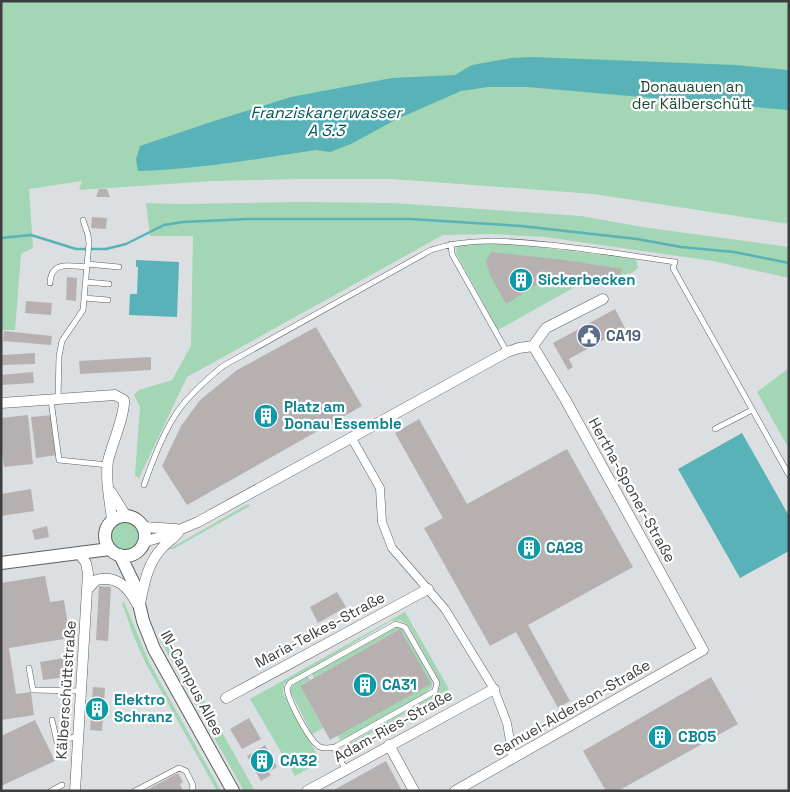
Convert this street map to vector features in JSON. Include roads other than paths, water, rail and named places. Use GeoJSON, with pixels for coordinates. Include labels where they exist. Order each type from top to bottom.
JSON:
{"type":"FeatureCollection","features":[{"type":"Feature","properties":{"kind":"street"},"geometry":{"type":"LineString","coordinates":[[1,563],[73,553],[115,552],[126,556],[140,547],[223,509],[507,352],[533,346],[546,328],[603,299]]}},
{"type":"Feature","properties":{"kind":"street","name":"Hertha-Sponer-Straße"},"geometry":{"type":"LineString","coordinates":[[533,346],[565,399],[703,650]]}},
{"type":"Feature","properties":{"kind":"street"},"geometry":{"type":"LineString","coordinates":[[1,403],[115,395],[124,400],[124,406],[112,442],[108,465],[112,520]]}},
{"type":"Feature","properties":{"kind":"street"},"geometry":{"type":"LineString","coordinates":[[352,437],[380,488],[382,522],[392,548],[445,609],[494,689],[507,723],[513,759]]}},
{"type":"Feature","properties":{"kind":"street"},"geometry":{"type":"LineString","coordinates":[[109,489],[126,516]]}},
{"type":"Feature","properties":{"kind":"street"},"geometry":{"type":"LineString","coordinates":[[115,552],[105,535],[107,527],[112,520],[121,516],[136,519],[143,527],[145,537],[140,547]]}},
{"type":"Feature","properties":{"kind":"street"},"geometry":{"type":"LineString","coordinates":[[143,527],[182,529]]}},
{"type":"Feature","properties":{"kind":"street"},"geometry":{"type":"LineString","coordinates":[[139,610],[143,585],[151,563],[162,548],[182,529]]}},
{"type":"Feature","properties":{"kind":"street"},"geometry":{"type":"LineString","coordinates":[[73,553],[105,535]]}},
{"type":"Feature","properties":{"kind":"street","name":"IN-Campus Allee"},"geometry":{"type":"LineString","coordinates":[[134,586],[140,547]]}},
{"type":"Feature","properties":{"kind":"street","name":"IN-Campus Allee"},"geometry":{"type":"LineString","coordinates":[[115,552],[134,586],[146,631],[160,661],[233,791]]}},
{"type":"Feature","properties":{"kind":"street","name":"Kälberschüttstraße"},"geometry":{"type":"LineString","coordinates":[[73,553],[87,566],[75,791]]}},
{"type":"Feature","properties":{"kind":"street"},"geometry":{"type":"LineString","coordinates":[[87,590],[96,580],[116,580],[128,589],[139,610]]}},
{"type":"Feature","properties":{"kind":"street","name":"Maria-Telkes-Straße"},"geometry":{"type":"LineString","coordinates":[[226,698],[428,589]]}},
{"type":"Feature","properties":{"kind":"street","name":"Samuel-Alderson-Straße"},"geometry":{"type":"LineString","coordinates":[[455,791],[703,650]]}},
{"type":"Feature","properties":{"kind":"street","name":"Adam-Ries-Straße"},"geometry":{"type":"LineString","coordinates":[[307,791],[494,689]]}},
{"type":"Feature","properties":{"kind":"street"},"geometry":{"type":"LineString","coordinates":[[389,745],[414,791]]}},
{"type":"Feature","properties":{"kind":"lane"},"geometry":{"type":"LineString","coordinates":[[83,220],[88,235],[83,310],[62,341],[54,400],[59,460],[108,465]]}},
{"type":"Feature","properties":{"kind":"lane"},"geometry":{"type":"LineString","coordinates":[[144,485],[155,456],[175,415],[203,382],[223,366],[431,250],[451,244],[504,240],[675,262],[673,268],[789,475]]}},
{"type":"Feature","properties":{"kind":"lane"},"geometry":{"type":"LineString","coordinates":[[451,244],[452,254],[507,352]]}},
{"type":"Feature","properties":{"kind":"lane"},"geometry":{"type":"LineString","coordinates":[[50,283],[50,274],[54,268],[61,266],[119,267]]}},
{"type":"Feature","properties":{"kind":"lane"},"geometry":{"type":"LineString","coordinates":[[86,282],[109,284]]}},
{"type":"Feature","properties":{"kind":"lane"},"geometry":{"type":"LineString","coordinates":[[84,298],[108,300]]}},
{"type":"Feature","properties":{"kind":"lane"},"geometry":{"type":"LineString","coordinates":[[715,429],[752,410]]}},
{"type":"Feature","properties":{"kind":"lane"},"geometry":{"type":"LineString","coordinates":[[396,624],[405,627],[437,683],[434,692],[334,747],[328,749],[320,747],[310,736],[287,694],[287,688],[290,683],[396,624]]}},
{"type":"Feature","properties":{"kind":"lane"},"geometry":{"type":"LineString","coordinates":[[29,668],[33,690],[81,691]]}},
{"type":"Feature","properties":{"kind":"lane"},"geometry":{"type":"LineString","coordinates":[[52,720],[58,742],[78,736]]}},
{"type":"Feature","properties":{"kind":"lane"},"geometry":{"type":"LineString","coordinates":[[334,747],[345,769]]}},
{"type":"Feature","properties":{"kind":"lane"},"geometry":{"type":"LineString","coordinates":[[134,791],[176,769],[182,768],[186,771],[193,785],[192,791]]}},
{"type":"Feature","properties":{"kind":"lane"},"geometry":{"type":"LineString","coordinates":[[50,791],[62,785]]}},
{"type":"Feature","properties":{"kind":"water","name":"Franziskanerwasser A 3.3"},"geometry":{"type":"Polygon","coordinates":[[[533,57],[735,65],[789,70],[789,110],[527,87],[488,87],[461,91],[395,120],[351,144],[330,152],[316,150],[205,166],[138,171],[136,159],[140,146],[291,97],[392,78],[455,75],[472,65],[511,58],[533,57]]]}},
{"type":"Feature","properties":{"kind":"water"},"geometry":{"type":"Polygon","coordinates":[[[136,260],[179,262],[177,317],[129,315],[130,294],[137,294],[138,267],[136,267],[136,260]]]}},
{"type":"Feature","properties":{"kind":"water"},"geometry":{"type":"Polygon","coordinates":[[[742,433],[789,516],[789,551],[740,578],[678,469],[742,433]]]}},
{"type":"Feature","properties":{"kind":"waterway"},"geometry":{"type":"LineString","coordinates":[[1,238],[31,235],[76,249],[106,249],[126,244],[164,225],[183,222],[247,219],[410,219],[521,226],[637,239],[681,247],[734,252],[789,263]]}},
{"type":"Feature","properties":{"kind":"place","name":"Sickerbecken"},"geometry":{"type":"Point","coordinates":[521,280]}},
{"type":"Feature","properties":{"kind":"place","name":"CA19"},"geometry":{"type":"Point","coordinates":[589,336]}},
{"type":"Feature","properties":{"kind":"place","name":"Platz am Donau Essemble"},"geometry":{"type":"Point","coordinates":[266,416]}},
{"type":"Feature","properties":{"kind":"place","name":"CA28"},"geometry":{"type":"Point","coordinates":[529,548]}},
{"type":"Feature","properties":{"kind":"place","name":"CA31"},"geometry":{"type":"Point","coordinates":[365,685]}},
{"type":"Feature","properties":{"kind":"place","name":"Elektro Schranz"},"geometry":{"type":"Point","coordinates":[97,709]}},
{"type":"Feature","properties":{"kind":"place","name":"CB05"},"geometry":{"type":"Point","coordinates":[660,737]}},
{"type":"Feature","properties":{"kind":"place","name":"CA32"},"geometry":{"type":"Point","coordinates":[262,761]}},
{"type":"Feature","properties":{"kind":"park label","name":"Donauauen an der Kälberschütt"},"geometry":{"type":"Point","coordinates":[692,96]}}]}
